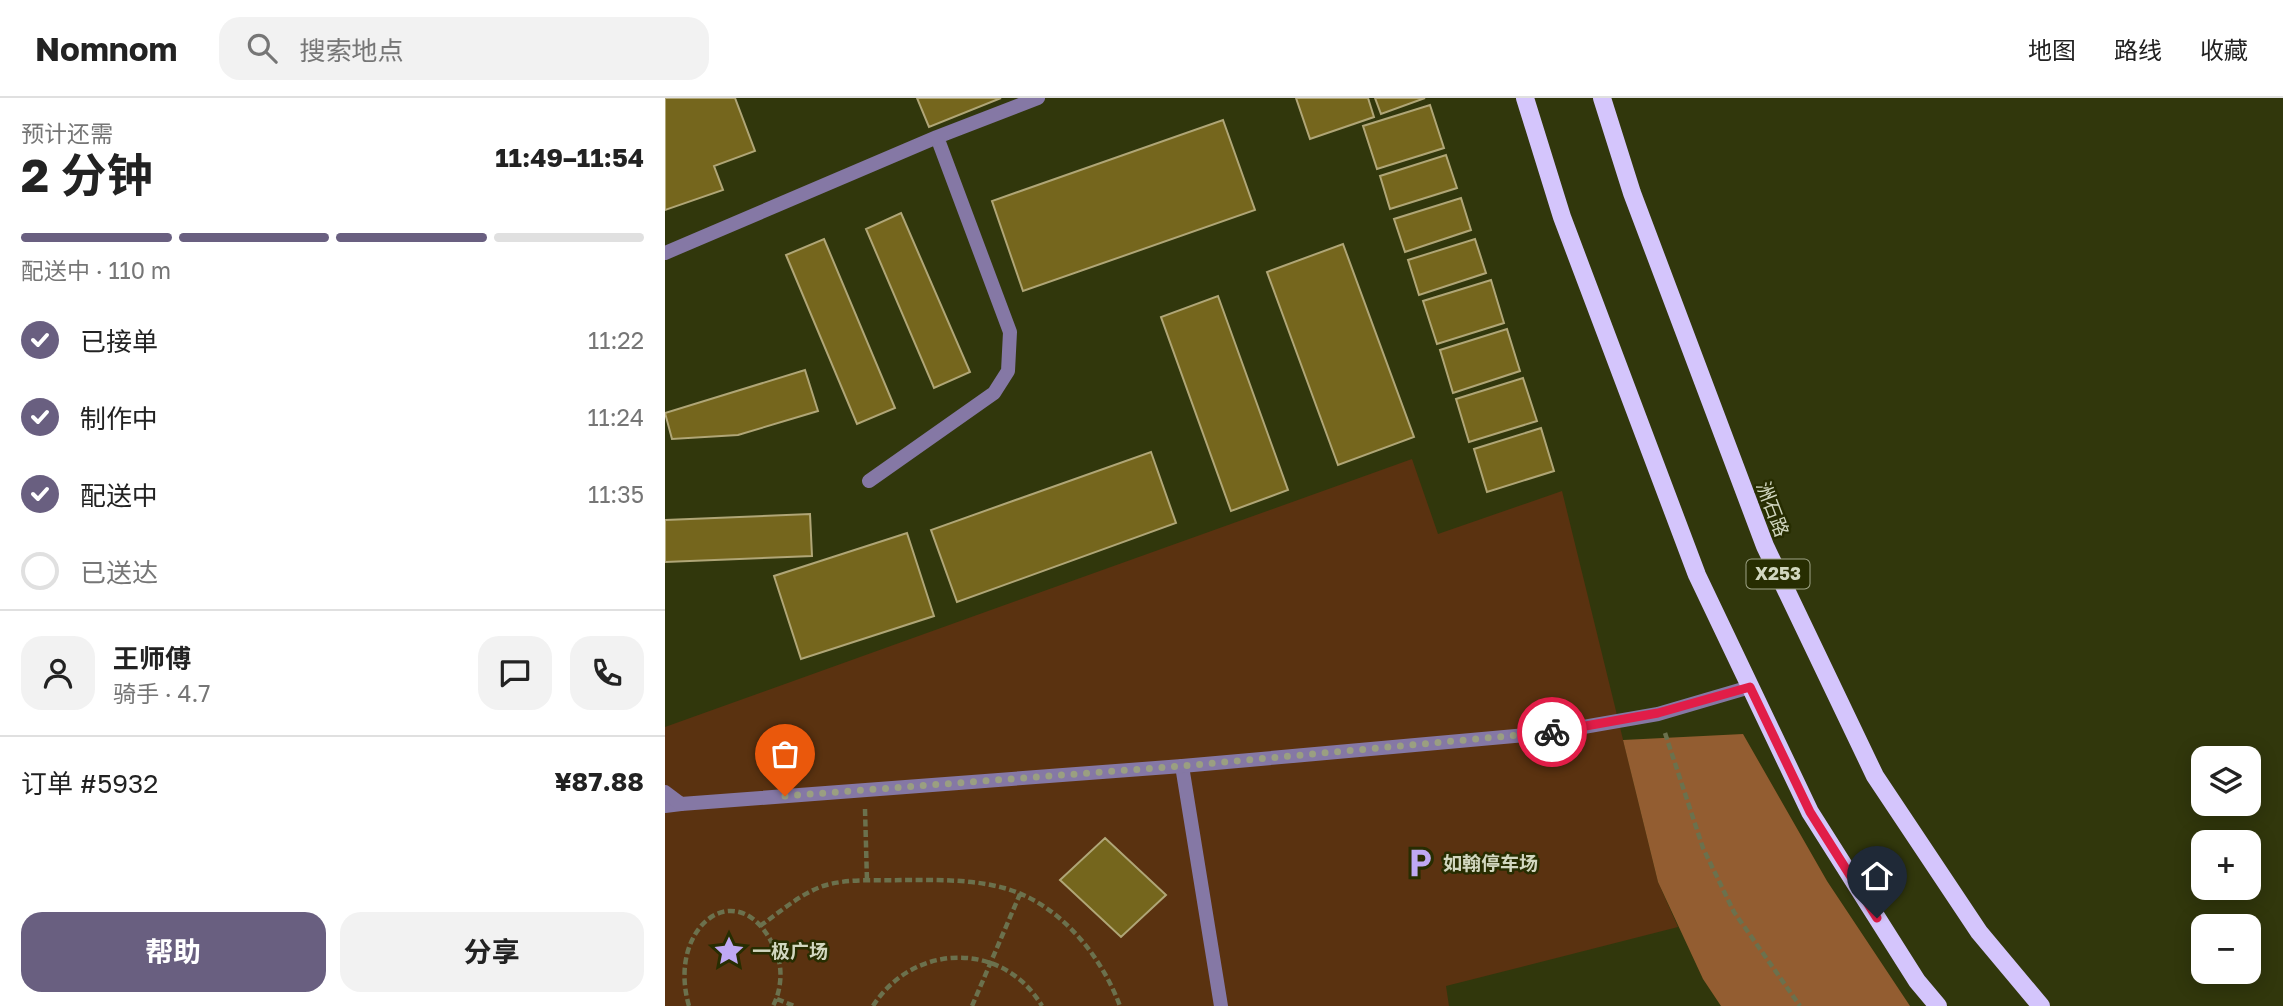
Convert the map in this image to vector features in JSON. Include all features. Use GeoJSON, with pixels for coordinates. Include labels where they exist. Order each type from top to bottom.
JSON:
{"type":"FeatureCollection","features":[{"type":"Feature","properties":{"kind":"main road"},"geometry":{"type":"LineString","coordinates":[[1525,98],[1562,217],[1697,575],[1810,812],[1917,981],[1938,1006]]}},
{"type":"Feature","properties":{"kind":"main road","name":"洲石路"},"geometry":{"type":"LineString","coordinates":[[1602,98],[1632,192],[1765,546],[1875,776],[1979,932],[2041,1006]]}},
{"type":"Feature","properties":{"kind":"street"},"geometry":{"type":"LineString","coordinates":[[665,253],[937,137],[1038,98]]}},
{"type":"Feature","properties":{"kind":"street"},"geometry":{"type":"LineString","coordinates":[[869,481],[994,393],[1008,371],[1010,332],[937,137]]}},
{"type":"Feature","properties":{"kind":"street"},"geometry":{"type":"LineString","coordinates":[[665,806],[1182,766],[1549,733],[1658,713],[1750,687]]}},
{"type":"Feature","properties":{"kind":"street"},"geometry":{"type":"LineString","coordinates":[[1182,766],[1221,1006]]}},
{"type":"Feature","properties":{"kind":"street"},"geometry":{"type":"LineString","coordinates":[[665,792],[681,804]]}},
{"type":"Feature","properties":{"kind":"path"},"geometry":{"type":"LineString","coordinates":[[1658,713],[1703,848],[1734,912],[1800,1006]]}},
{"type":"Feature","properties":{"kind":"path"},"geometry":{"type":"LineString","coordinates":[[864,790],[867,881]]}},
{"type":"Feature","properties":{"kind":"path"},"geometry":{"type":"LineString","coordinates":[[760,926],[822,886],[840,881],[975,883],[1020,894],[1037,902],[1093,953],[1111,981],[1120,1006]]}},
{"type":"Feature","properties":{"kind":"path"},"geometry":{"type":"LineString","coordinates":[[972,1006],[1020,894]]}},
{"type":"Feature","properties":{"kind":"path"},"geometry":{"type":"LineString","coordinates":[[702,916],[727,910],[744,915],[760,926],[772,941],[779,960],[781,980],[773,1006]]}},
{"type":"Feature","properties":{"kind":"path"},"geometry":{"type":"LineString","coordinates":[[873,1006],[883,991],[914,966],[943,958],[991,962],[1002,967],[1036,995],[1042,1006]]}},
{"type":"Feature","properties":{"kind":"path"},"geometry":{"type":"LineString","coordinates":[[678,982],[689,1006]]}},
{"type":"Feature","properties":{"kind":"path"},"geometry":{"type":"LineString","coordinates":[[777,999],[795,1006]]}},
{"type":"Feature","properties":{"kind":"shaded area"},"geometry":{"type":"Polygon","coordinates":[[[1412,459],[1438,534],[1562,491],[1658,882],[1678,927],[1446,986],[1449,1006],[665,1006],[665,727],[1412,459]]]}},
{"type":"Feature","properties":{"kind":"shaded area"},"geometry":{"type":"Polygon","coordinates":[[[1743,734],[1827,881],[1910,1006],[1721,1006],[1703,979],[1658,882],[1623,740],[1743,734]]]}},
{"type":"Feature","properties":{"kind":"building"},"geometry":{"type":"Polygon","coordinates":[[[665,98],[735,98],[755,151],[714,166],[723,190],[665,210],[665,98]]]}},
{"type":"Feature","properties":{"kind":"building"},"geometry":{"type":"Polygon","coordinates":[[[917,98],[1001,98],[929,127],[917,98]]]}},
{"type":"Feature","properties":{"kind":"building"},"geometry":{"type":"Polygon","coordinates":[[[1296,98],[1368,98],[1374,117],[1310,139],[1296,98]]]}},
{"type":"Feature","properties":{"kind":"building"},"geometry":{"type":"Polygon","coordinates":[[[1375,98],[1425,98],[1381,114],[1375,98]]]}},
{"type":"Feature","properties":{"kind":"building"},"geometry":{"type":"Polygon","coordinates":[[[1430,105],[1444,148],[1377,169],[1363,126],[1430,105]]]}},
{"type":"Feature","properties":{"kind":"building"},"geometry":{"type":"Polygon","coordinates":[[[1223,120],[1255,210],[1023,291],[992,201],[1223,120]]]}},
{"type":"Feature","properties":{"kind":"building"},"geometry":{"type":"Polygon","coordinates":[[[1446,155],[1457,188],[1390,209],[1380,176],[1446,155]]]}},
{"type":"Feature","properties":{"kind":"building"},"geometry":{"type":"Polygon","coordinates":[[[1461,198],[1471,230],[1405,252],[1394,219],[1461,198]]]}},
{"type":"Feature","properties":{"kind":"building"},"geometry":{"type":"Polygon","coordinates":[[[901,213],[970,372],[934,388],[866,229],[901,213]]]}},
{"type":"Feature","properties":{"kind":"building"},"geometry":{"type":"Polygon","coordinates":[[[824,239],[895,408],[857,424],[786,255],[824,239]]]}},
{"type":"Feature","properties":{"kind":"building"},"geometry":{"type":"Polygon","coordinates":[[[1475,239],[1486,273],[1419,295],[1408,260],[1475,239]]]}},
{"type":"Feature","properties":{"kind":"building"},"geometry":{"type":"Polygon","coordinates":[[[1343,244],[1414,437],[1338,465],[1267,272],[1343,244]]]}},
{"type":"Feature","properties":{"kind":"building"},"geometry":{"type":"Polygon","coordinates":[[[1491,280],[1504,323],[1437,344],[1423,301],[1491,280]]]}},
{"type":"Feature","properties":{"kind":"building"},"geometry":{"type":"Polygon","coordinates":[[[1218,296],[1288,490],[1231,511],[1161,317],[1218,296]]]}},
{"type":"Feature","properties":{"kind":"building"},"geometry":{"type":"Polygon","coordinates":[[[1507,329],[1520,371],[1453,393],[1440,350],[1507,329]]]}},
{"type":"Feature","properties":{"kind":"building"},"geometry":{"type":"Polygon","coordinates":[[[805,370],[818,411],[738,435],[672,439],[665,413],[805,370]]]}},
{"type":"Feature","properties":{"kind":"building"},"geometry":{"type":"Polygon","coordinates":[[[1523,378],[1537,421],[1469,442],[1456,399],[1523,378]]]}},
{"type":"Feature","properties":{"kind":"building"},"geometry":{"type":"Polygon","coordinates":[[[1541,428],[1554,471],[1487,492],[1474,449],[1541,428]]]}},
{"type":"Feature","properties":{"kind":"building"},"geometry":{"type":"Polygon","coordinates":[[[1151,452],[1176,523],[957,602],[931,530],[1151,452]]]}},
{"type":"Feature","properties":{"kind":"building"},"geometry":{"type":"Polygon","coordinates":[[[810,514],[812,556],[665,562],[665,520],[810,514]]]}},
{"type":"Feature","properties":{"kind":"building"},"geometry":{"type":"Polygon","coordinates":[[[907,533],[934,616],[801,659],[774,576],[907,533]]]}},
{"type":"Feature","properties":{"kind":"building"},"geometry":{"type":"Polygon","coordinates":[[[1105,838],[1166,895],[1121,937],[1060,880],[1105,838]]]}},
{"type":"Feature","properties":{"kind":"way so far"},"geometry":{"type":"LineString","coordinates":[[785,796],[1182,766],[1552,732]]}},
{"type":"Feature","properties":{"kind":"place","name":"如翰停车场"},"geometry":{"type":"Point","coordinates":[1420,863]}},
{"type":"Feature","properties":{"kind":"place","name":"一极广场"},"geometry":{"type":"Point","coordinates":[729,951]}},
{"type":"Feature","properties":{"kind":"route"},"geometry":{"type":"LineString","coordinates":[[1552,732],[1658,713],[1750,687],[1810,812],[1877,918]]}}]}
